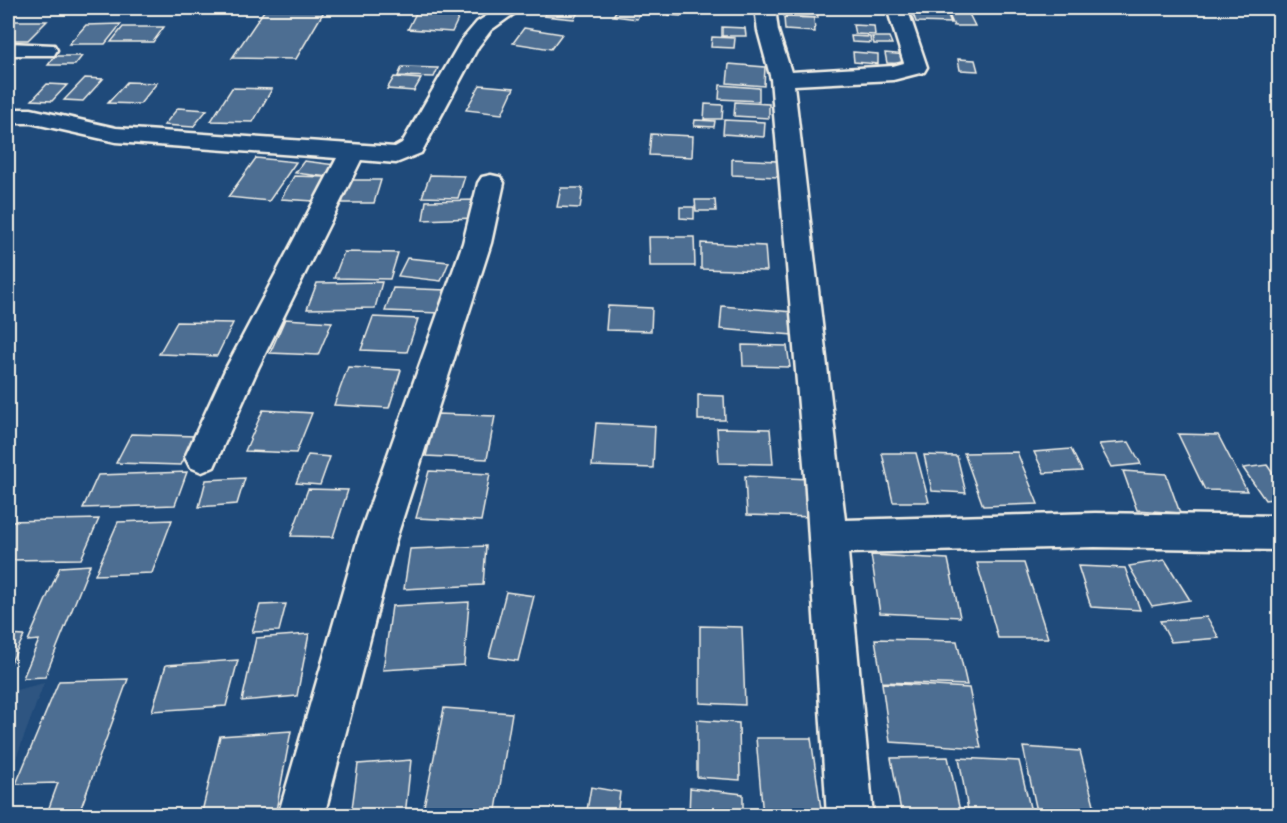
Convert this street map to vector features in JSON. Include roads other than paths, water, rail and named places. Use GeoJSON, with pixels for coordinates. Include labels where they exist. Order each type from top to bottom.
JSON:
{"type":"FeatureCollection","features":[{"type":"Feature","properties":{"kind":"street"},"geometry":{"type":"LineString","coordinates":[[8,116],[31,116],[116,135],[396,155],[412,148],[468,45],[484,26],[512,8]]}},
{"type":"Feature","properties":{"kind":"street"},"geometry":{"type":"LineString","coordinates":[[765,8],[768,31],[782,79],[828,537],[850,816]]}},
{"type":"Feature","properties":{"kind":"street"},"geometry":{"type":"LineString","coordinates":[[782,79],[893,73],[916,67],[897,8]]}},
{"type":"Feature","properties":{"kind":"street"},"geometry":{"type":"LineString","coordinates":[[8,49],[46,50]]}},
{"type":"Feature","properties":{"kind":"street"},"geometry":{"type":"LineString","coordinates":[[202,457],[242,368],[353,152]]}},
{"type":"Feature","properties":{"kind":"street"},"geometry":{"type":"LineString","coordinates":[[301,816],[377,539],[477,243],[491,183]]}},
{"type":"Feature","properties":{"kind":"street"},"geometry":{"type":"LineString","coordinates":[[828,537],[1095,530],[1280,533]]}}]}
